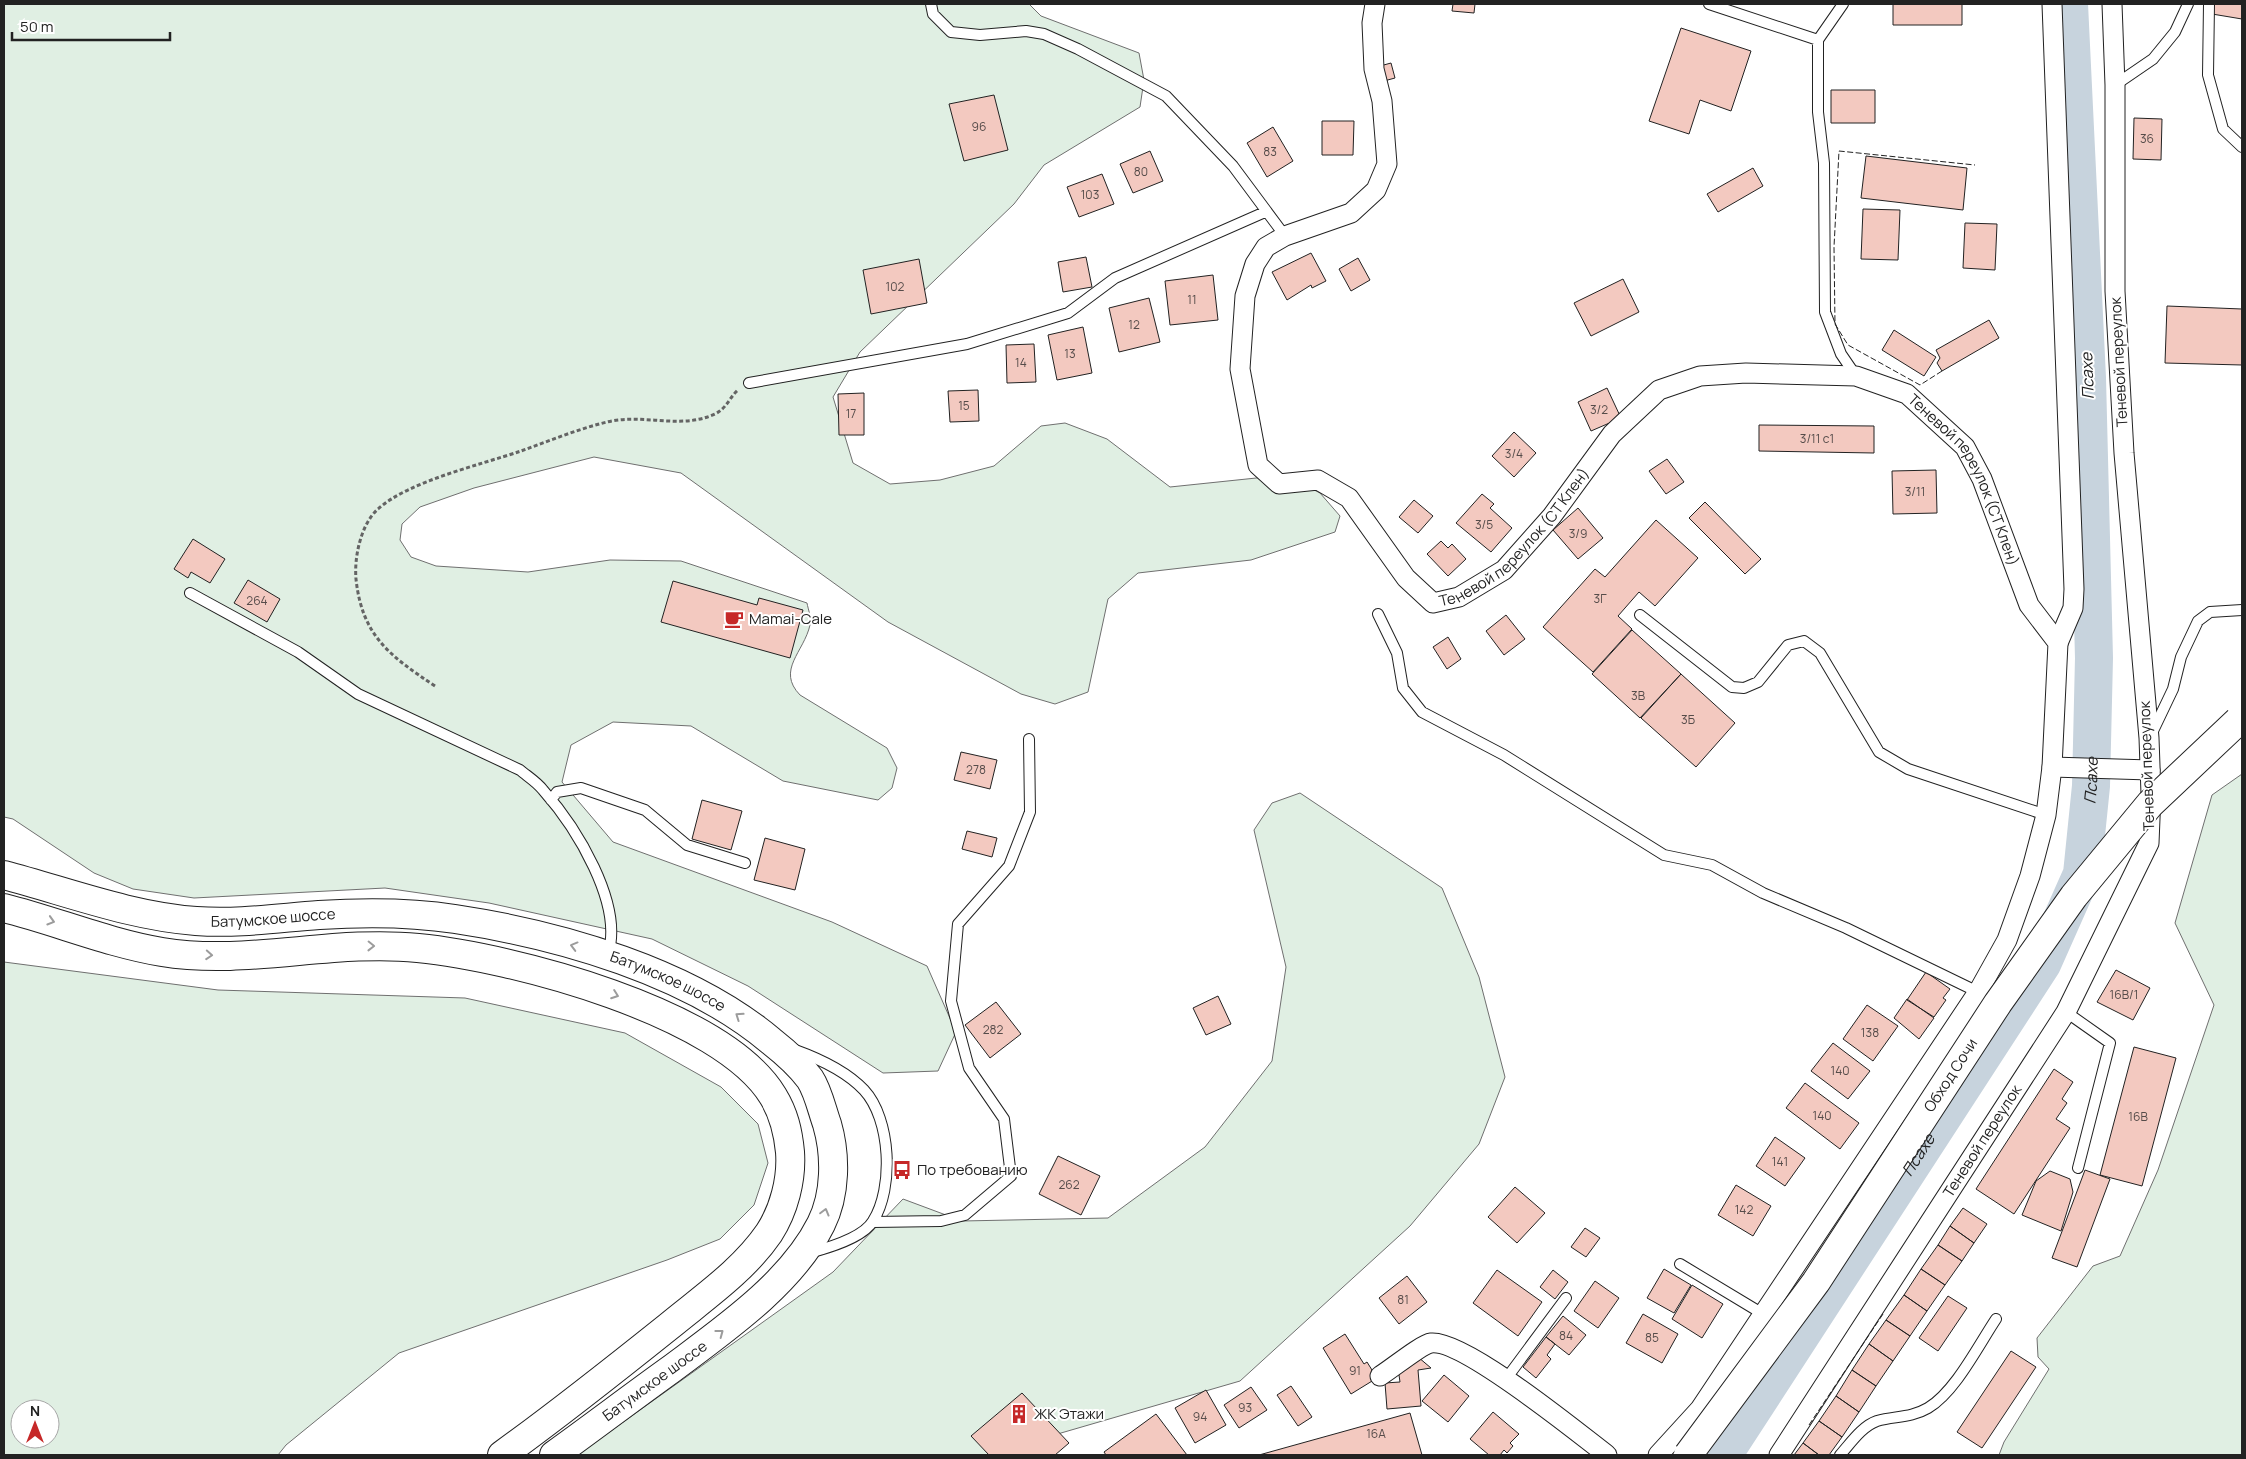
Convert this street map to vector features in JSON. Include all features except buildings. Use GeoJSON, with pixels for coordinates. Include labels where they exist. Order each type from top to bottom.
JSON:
{"type":"FeatureCollection","features":[{"type":"Feature","properties":{"kind":"highway","name":"Обход Сочи"},"geometry":{"type":"LineString","coordinates":[[1688,1455],[1816,1282],[1998,1003],[2074,896],[2150,804],[2240,719]]}},
{"type":"Feature","properties":{"kind":"highway","name":"Батумское шоссе"},"geometry":{"type":"LineString","coordinates":[[4,875],[147,916],[199,922],[258,922],[326,915],[414,914],[457,919],[518,931],[607,956],[669,977],[724,1006],[791,1057],[811,1081],[833,1144],[832,1186],[822,1222],[801,1255],[772,1287],[726,1329],[554,1455]]}},
{"type":"Feature","properties":{"kind":"highway","name":"Батумское шоссе"},"geometry":{"type":"LineString","coordinates":[[4,908],[162,952],[218,956],[363,946],[407,947],[488,959],[582,984],[650,1008],[713,1040],[738,1058],[772,1093],[784,1116],[788,1133],[791,1167],[784,1201],[770,1231],[752,1254],[713,1290],[572,1404],[502,1455]]}},
{"type":"Feature","properties":{"kind":"street","name":"Теневой переулок (СТ Клен)"},"geometry":{"type":"LineString","coordinates":[[1375,4],[1372,23],[1374,69],[1382,101],[1387,164],[1376,190],[1351,213],[1285,236],[1266,247],[1255,264],[1245,296],[1240,369],[1258,465],[1278,484],[1318,480],[1349,498],[1406,578],[1433,603],[1459,597],[1504,570],[1552,516],[1612,434],[1659,390],[1700,376],[1746,373],[1856,376],[1907,394],[1965,447],[1982,479],[2029,605],[2058,643]]}},
{"type":"Feature","properties":{"kind":"street"},"geometry":{"type":"LineString","coordinates":[[1658,1455],[1700,1409],[1978,992],[2007,940],[2030,876],[2046,815],[2052,767],[2058,643],[2073,608],[2074,589],[2052,4]]}},
{"type":"Feature","properties":{"kind":"street","name":"Теневой переулок"},"geometry":{"type":"LineString","coordinates":[[1779,1455],[2066,1012],[2149,843],[2149,738],[2124,453],[2116,291],[2115,85],[2112,4]]}},
{"type":"Feature","properties":{"kind":"street"},"geometry":{"type":"LineString","coordinates":[[2052,767],[2150,770]]}},
{"type":"Feature","properties":{"kind":"street"},"geometry":{"type":"LineString","coordinates":[[1380,1376],[1429,1343],[1444,1342],[1506,1379],[1607,1455]]}},
{"type":"Feature","properties":{"kind":"lane"},"geometry":{"type":"LineString","coordinates":[[931,4],[933,14],[951,32],[980,34],[1026,31],[1044,34],[1078,49],[1166,96],[1233,166],[1265,212],[1285,236]]}},
{"type":"Feature","properties":{"kind":"lane"},"geometry":{"type":"LineString","coordinates":[[1709,4],[1818,40]]}},
{"type":"Feature","properties":{"kind":"lane"},"geometry":{"type":"LineString","coordinates":[[1843,4],[1818,40],[1818,112],[1824,163],[1824,312],[1841,354],[1856,376]]}},
{"type":"Feature","properties":{"kind":"lane"},"geometry":{"type":"LineString","coordinates":[[2115,85],[2153,59],[2175,32],[2188,4]]}},
{"type":"Feature","properties":{"kind":"lane"},"geometry":{"type":"LineString","coordinates":[[2209,4],[2208,75],[2223,129],[2242,147]]}},
{"type":"Feature","properties":{"kind":"lane"},"geometry":{"type":"LineString","coordinates":[[749,384],[967,344],[1068,313],[1115,278],[1265,212]]}},
{"type":"Feature","properties":{"kind":"lane"},"geometry":{"type":"LineString","coordinates":[[190,593],[298,652],[358,694],[520,770],[543,788],[580,842],[605,892],[612,942],[607,956]]}},
{"type":"Feature","properties":{"kind":"lane"},"geometry":{"type":"LineString","coordinates":[[2149,738],[2173,690],[2181,657],[2198,621],[2210,612],[2242,610]]}},
{"type":"Feature","properties":{"kind":"lane"},"geometry":{"type":"LineString","coordinates":[[1378,614],[1397,653],[1403,688],[1422,712],[1504,755],[1664,855],[1712,865],[1763,893],[1846,928],[1978,992]]}},
{"type":"Feature","properties":{"kind":"lane"},"geometry":{"type":"LineString","coordinates":[[1640,615],[1732,687],[1744,688],[1758,682],[1788,646],[1804,641],[1820,653],[1879,752],[1908,769],[2046,815]]}},
{"type":"Feature","properties":{"kind":"lane"},"geometry":{"type":"LineString","coordinates":[[873,1222],[941,1221],[965,1215],[1011,1176],[1004,1119],[969,1068],[951,1001],[958,924],[1009,866],[1030,812],[1029,739]]}},
{"type":"Feature","properties":{"kind":"lane"},"geometry":{"type":"LineString","coordinates":[[551,800],[557,792],[581,788],[645,810],[687,845],[745,863]]}},
{"type":"Feature","properties":{"kind":"lane"},"geometry":{"type":"LineString","coordinates":[[2066,1012],[2110,1043],[2078,1168]]}},
{"type":"Feature","properties":{"kind":"lane"},"geometry":{"type":"LineString","coordinates":[[773,1043],[811,1056],[842,1072],[865,1091],[879,1116],[886,1157],[882,1200],[873,1222],[853,1237],[801,1255]]}},
{"type":"Feature","properties":{"kind":"lane"},"geometry":{"type":"LineString","coordinates":[[1680,1264],[1764,1314]]}},
{"type":"Feature","properties":{"kind":"lane"},"geometry":{"type":"LineString","coordinates":[[1506,1379],[1566,1298]]}},
{"type":"Feature","properties":{"kind":"lane"},"geometry":{"type":"LineString","coordinates":[[1840,1455],[1858,1434],[1875,1422],[1915,1415],[1930,1407],[1947,1392],[1996,1319]]}},
{"type":"Feature","properties":{"kind":"path"},"geometry":{"type":"LineString","coordinates":[[435,686],[404,665],[380,644],[359,601],[355,566],[362,535],[376,510],[407,489],[607,422],[630,419],[695,420],[714,414],[726,408],[736,392],[749,384]]}},
{"type":"Feature","properties":{"kind":"green space"},"geometry":{"type":"Polygon","coordinates":[[[4,4],[1029,4],[1041,16],[1139,53],[1144,80],[1140,107],[1044,165],[1014,204],[860,352],[833,397],[853,463],[890,484],[940,480],[994,466],[1041,426],[1065,423],[1107,439],[1170,487],[1285,475],[1320,493],[1340,516],[1335,532],[1251,560],[1138,573],[1108,599],[1088,692],[1055,704],[1021,694],[888,622],[681,473],[594,457],[474,488],[420,507],[402,524],[400,540],[411,557],[436,566],[528,572],[610,560],[681,561],[807,603],[810,623],[807,635],[791,669],[793,686],[800,695],[887,748],[897,768],[892,788],[878,800],[783,781],[691,726],[613,722],[571,745],[562,782],[613,842],[832,922],[927,966],[956,1032],[938,1071],[883,1073],[748,986],[652,939],[489,903],[385,888],[194,898],[133,889],[94,873],[13,819],[4,817],[4,4]]]}},
{"type":"Feature","properties":{"kind":"green space"},"geometry":{"type":"Polygon","coordinates":[[[2242,774],[2242,1455],[1999,1455],[2004,1442],[2049,1369],[2038,1357],[2037,1338],[2093,1266],[2120,1256],[2158,1170],[2214,1005],[2175,923],[2212,795],[2242,774]]]}},
{"type":"Feature","properties":{"kind":"green space"},"geometry":{"type":"Polygon","coordinates":[[[1300,793],[1442,888],[1479,977],[1505,1077],[1479,1144],[1410,1226],[1240,1381],[1030,1442],[1018,1455],[577,1455],[833,1272],[903,1199],[962,1221],[1108,1218],[1205,1147],[1272,1061],[1286,967],[1254,830],[1272,803],[1300,793]]]}},
{"type":"Feature","properties":{"kind":"green space"},"geometry":{"type":"Polygon","coordinates":[[[4,962],[218,990],[465,998],[625,1033],[721,1087],[758,1124],[768,1163],[754,1205],[720,1239],[667,1260],[399,1353],[286,1445],[278,1455],[4,1455],[4,962]]]}},
{"type":"Feature","properties":{"kind":"waterway","name":"Псахе"},"geometry":{"type":"LineString","coordinates":[[1723,1455],[2042,964],[2082,874],[2091,786],[2094,658],[2087,378],[2069,4]]}},
{"type":"Feature","properties":{"kind":"fence"},"geometry":{"type":"LineString","coordinates":[[1942,371],[1920,385],[1848,345],[1835,324],[1834,247],[1839,151],[1975,165]]}},
{"type":"Feature","properties":{"kind":"fence"},"geometry":{"type":"LineString","coordinates":[[1809,1425],[1883,1314]]}},
{"type":"Feature","properties":{"kind":"place","name":"Mamai-Cale"},"geometry":{"type":"Point","coordinates":[734,619]}},
{"type":"Feature","properties":{"kind":"place","name":"По требованию"},"geometry":{"type":"Point","coordinates":[902,1170]}},
{"type":"Feature","properties":{"kind":"place","name":"ЖК Этажи"},"geometry":{"type":"Point","coordinates":[1019,1414]}}]}
